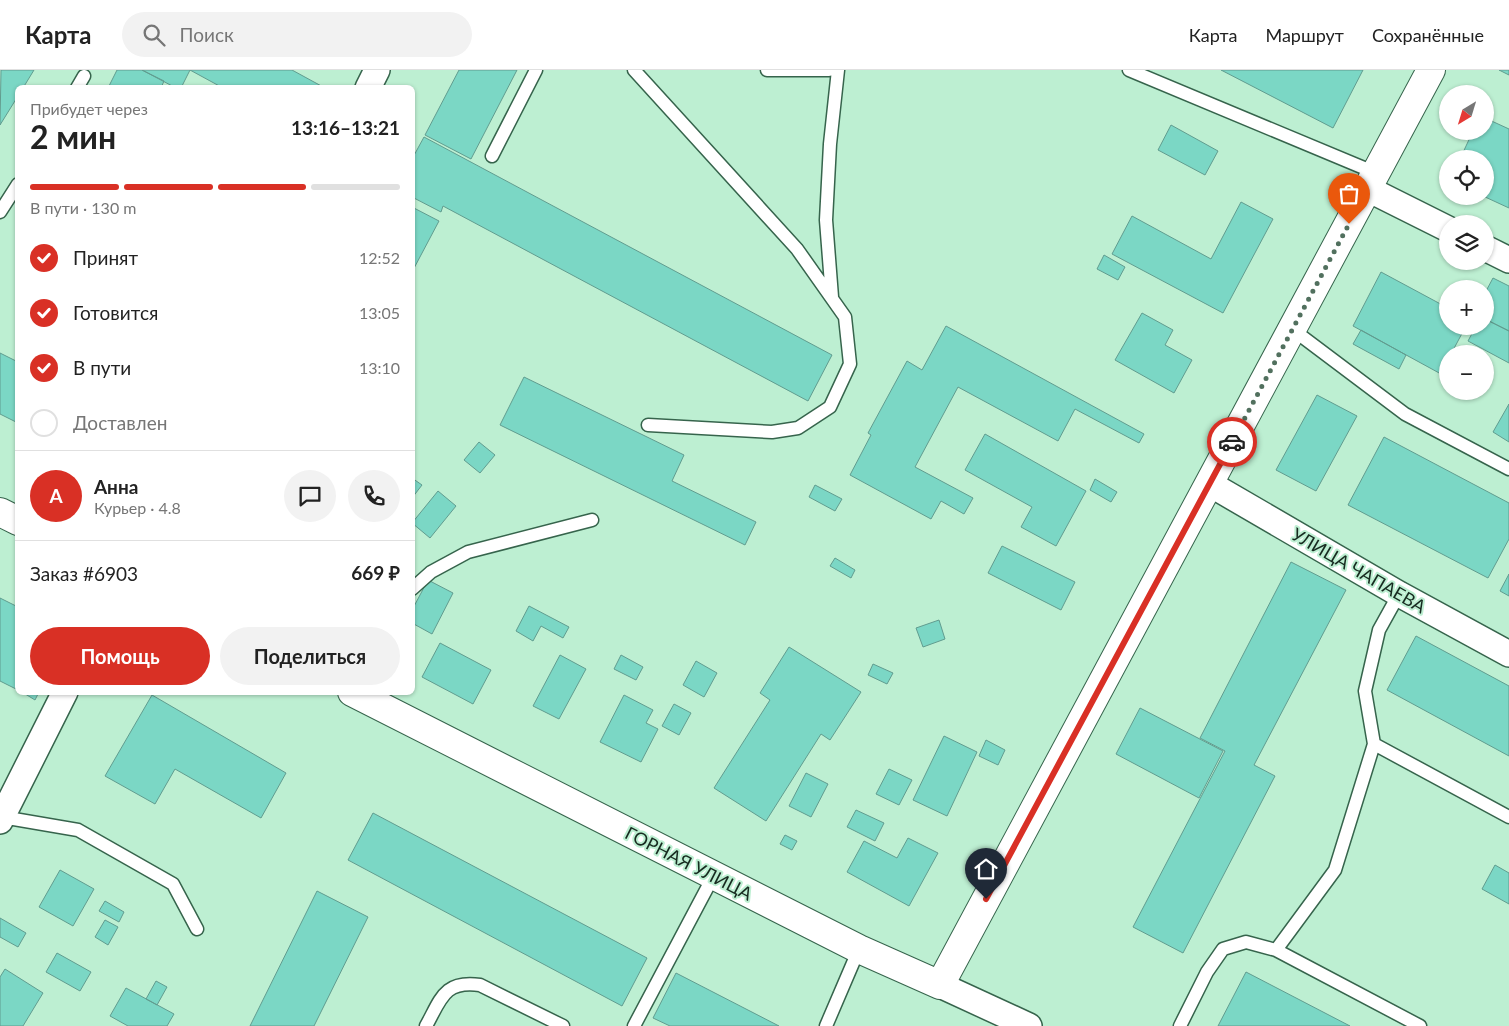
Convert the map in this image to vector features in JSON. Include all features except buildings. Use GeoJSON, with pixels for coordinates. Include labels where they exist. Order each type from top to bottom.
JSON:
{"type":"FeatureCollection","features":[{"type":"Feature","properties":{"kind":"street"},"geometry":{"type":"LineString","coordinates":[[370,85],[377,70]]}},
{"type":"Feature","properties":{"kind":"street"},"geometry":{"type":"LineString","coordinates":[[940,985],[1431,70]]}},
{"type":"Feature","properties":{"kind":"street"},"geometry":{"type":"LineString","coordinates":[[1372,181],[1439,223]]}},
{"type":"Feature","properties":{"kind":"street"},"geometry":{"type":"LineString","coordinates":[[1494,252],[1509,260]]}},
{"type":"Feature","properties":{"kind":"street","name":"УЛИЦА ЧАПАЕВА"},"geometry":{"type":"LineString","coordinates":[[1210,484],[1399,594],[1509,654]]}},
{"type":"Feature","properties":{"kind":"street"},"geometry":{"type":"LineString","coordinates":[[0,512],[15,520]]}},
{"type":"Feature","properties":{"kind":"street"},"geometry":{"type":"LineString","coordinates":[[1,819],[63,695]]}},
{"type":"Feature","properties":{"kind":"street","name":"ГОРНАЯ УЛИЦА"},"geometry":{"type":"LineString","coordinates":[[358,695],[859,949],[1029,1026]]}},
{"type":"Feature","properties":{"kind":"lane"},"geometry":{"type":"LineString","coordinates":[[492,156],[536,70]]}},
{"type":"Feature","properties":{"kind":"lane"},"geometry":{"type":"LineString","coordinates":[[634,70],[797,249],[845,317],[850,364],[830,407],[798,428],[772,432],[648,425]]}},
{"type":"Feature","properties":{"kind":"lane"},"geometry":{"type":"LineString","coordinates":[[767,70],[828,70]]}},
{"type":"Feature","properties":{"kind":"lane"},"geometry":{"type":"LineString","coordinates":[[832,298],[826,220],[830,144],[838,70]]}},
{"type":"Feature","properties":{"kind":"lane"},"geometry":{"type":"LineString","coordinates":[[1129,70],[1372,181]]}},
{"type":"Feature","properties":{"kind":"lane"},"geometry":{"type":"LineString","coordinates":[[0,212],[15,189]]}},
{"type":"Feature","properties":{"kind":"lane"},"geometry":{"type":"LineString","coordinates":[[1292,329],[1405,414],[1509,469]]}},
{"type":"Feature","properties":{"kind":"lane"},"geometry":{"type":"LineString","coordinates":[[415,586],[432,572],[468,552],[592,520]]}},
{"type":"Feature","properties":{"kind":"lane"},"geometry":{"type":"LineString","coordinates":[[1276,950],[1334,870],[1374,744],[1365,691],[1379,630],[1399,594]]}},
{"type":"Feature","properties":{"kind":"lane"},"geometry":{"type":"LineString","coordinates":[[1374,744],[1509,818]]}},
{"type":"Feature","properties":{"kind":"lane"},"geometry":{"type":"LineString","coordinates":[[1,819],[78,830],[173,884],[197,929]]}},
{"type":"Feature","properties":{"kind":"lane"},"geometry":{"type":"LineString","coordinates":[[634,1026],[714,875]]}},
{"type":"Feature","properties":{"kind":"lane"},"geometry":{"type":"LineString","coordinates":[[1180,1026],[1207,972],[1223,949],[1246,942],[1276,950],[1420,1026]]}},
{"type":"Feature","properties":{"kind":"lane"},"geometry":{"type":"LineString","coordinates":[[826,1026],[859,949]]}},
{"type":"Feature","properties":{"kind":"lane"},"geometry":{"type":"LineString","coordinates":[[426,1026],[444,994],[456,985],[469,983],[480,985],[563,1026]]}},
{"type":"Feature","properties":{"kind":"way so far"},"geometry":{"type":"LineString","coordinates":[[1232,442],[1349,224]]}},
{"type":"Feature","properties":{"kind":"route"},"geometry":{"type":"LineString","coordinates":[[986,899],[1232,442]]}}]}
